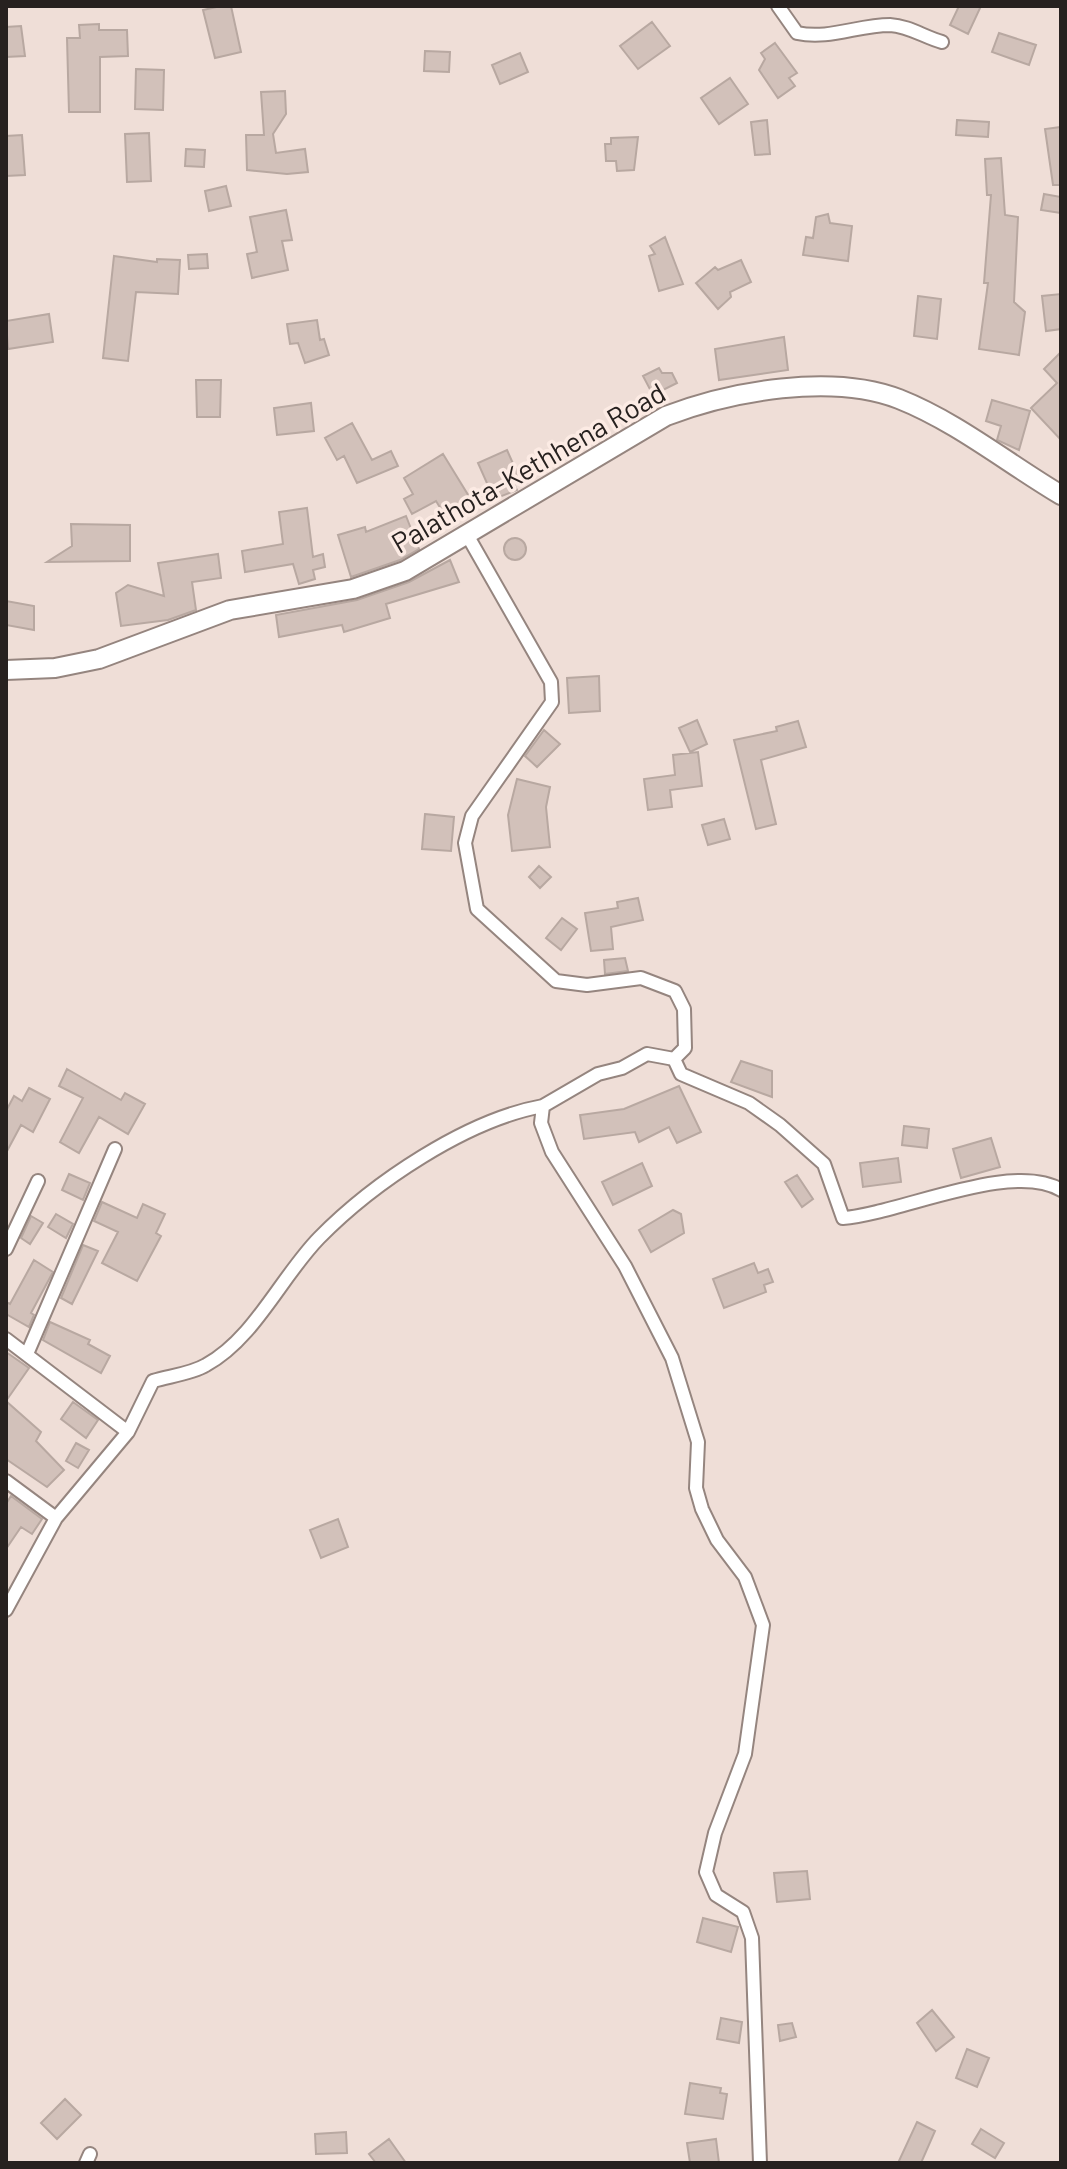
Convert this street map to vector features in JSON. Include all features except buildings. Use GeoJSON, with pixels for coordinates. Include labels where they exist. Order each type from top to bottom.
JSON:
{"type":"FeatureCollection","features":[{"type":"Feature","properties":{"kind":"street"},"geometry":{"type":"LineString","coordinates":[[778,6],[797,33],[816,37],[896,26],[942,42]]}},
{"type":"Feature","properties":{"kind":"street","name":"Palathota-Kethhena Road"},"geometry":{"type":"LineString","coordinates":[[6,670],[55,668],[99,659],[230,610],[353,589],[405,571],[666,416],[706,401],[837,386],[898,398],[974,438],[1061,495]]}},
{"type":"Feature","properties":{"kind":"street"},"geometry":{"type":"LineString","coordinates":[[466,533],[551,682],[552,702],[472,816],[465,843],[477,909],[556,981],[587,985],[641,978],[675,991],[684,1009],[685,1048],[674,1059]]}},
{"type":"Feature","properties":{"kind":"street"},"geometry":{"type":"LineString","coordinates":[[6,1610],[56,1518],[128,1432],[153,1381],[205,1366],[235,1342],[317,1240],[350,1209],[454,1137],[512,1112],[543,1106],[598,1074],[622,1068],[647,1054],[674,1059]]}},
{"type":"Feature","properties":{"kind":"street"},"geometry":{"type":"LineString","coordinates":[[674,1059],[681,1074],[749,1103],[824,1164],[843,1218],[974,1185],[1013,1182],[1061,1190]]}},
{"type":"Feature","properties":{"kind":"street"},"geometry":{"type":"LineString","coordinates":[[543,1106],[541,1123],[552,1152],[625,1266],[672,1358],[698,1442],[696,1488],[702,1509],[717,1540],[745,1577],[763,1625],[745,1754],[715,1833],[706,1872],[716,1895],[743,1912],[752,1938],[760,2163]]}},
{"type":"Feature","properties":{"kind":"street"},"geometry":{"type":"LineString","coordinates":[[27,1354],[115,1149]]}},
{"type":"Feature","properties":{"kind":"street"},"geometry":{"type":"LineString","coordinates":[[6,1249],[38,1181]]}},
{"type":"Feature","properties":{"kind":"street"},"geometry":{"type":"LineString","coordinates":[[6,1339],[128,1432]]}},
{"type":"Feature","properties":{"kind":"street"},"geometry":{"type":"LineString","coordinates":[[6,1481],[56,1518]]}}]}
